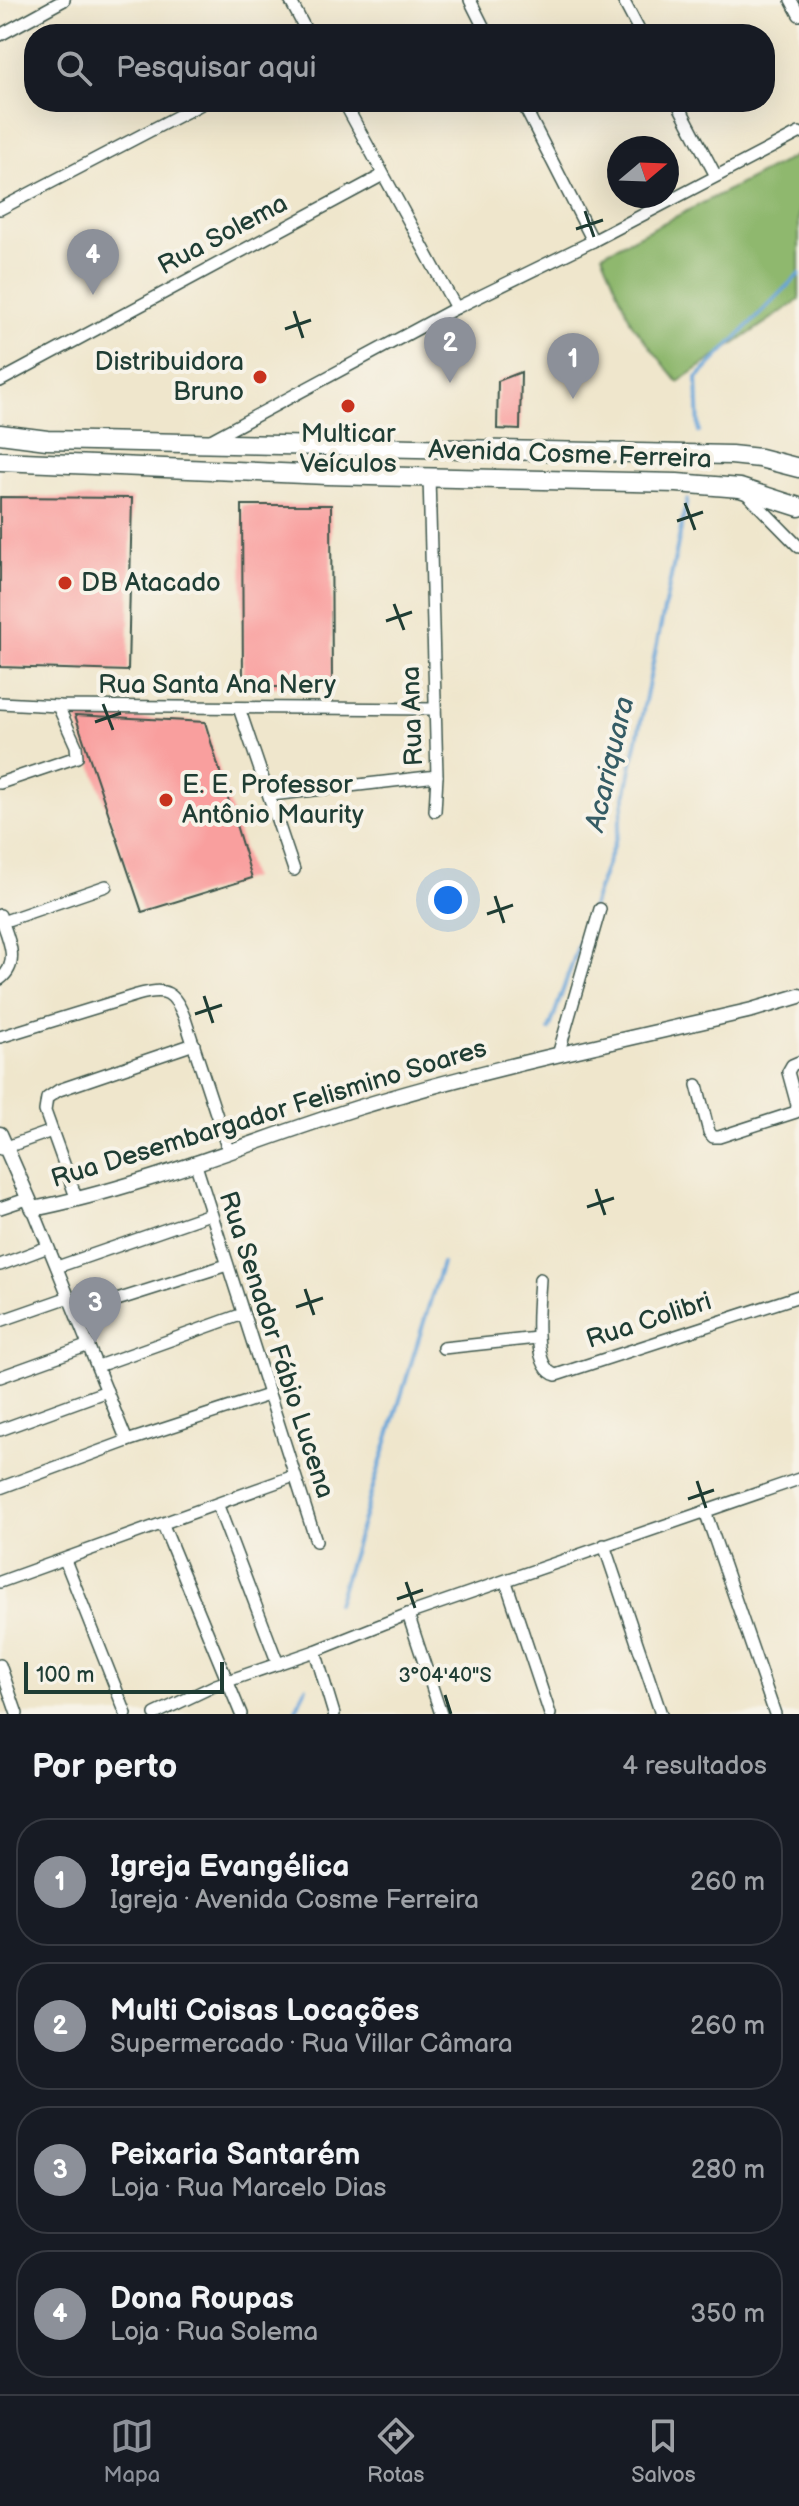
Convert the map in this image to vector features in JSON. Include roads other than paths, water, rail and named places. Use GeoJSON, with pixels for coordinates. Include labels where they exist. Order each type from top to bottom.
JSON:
{"type":"FeatureCollection","features":[{"type":"Feature","properties":{"kind":"main road","name":"Avenida Cosme Ferreira"},"geometry":{"type":"LineString","coordinates":[[0,434],[47,440],[731,455],[760,458],[799,468]]}},
{"type":"Feature","properties":{"kind":"main road","name":"Avenida Cosme Ferreira"},"geometry":{"type":"LineString","coordinates":[[0,461],[327,475],[662,483],[740,488],[799,507]]}},
{"type":"Feature","properties":{"kind":"street"},"geometry":{"type":"LineString","coordinates":[[38,0],[51,7]]}},
{"type":"Feature","properties":{"kind":"street"},"geometry":{"type":"LineString","coordinates":[[0,35],[64,0]]}},
{"type":"Feature","properties":{"kind":"street"},"geometry":{"type":"LineString","coordinates":[[290,0],[303,24]]}},
{"type":"Feature","properties":{"kind":"street"},"geometry":{"type":"LineString","coordinates":[[470,0],[482,24]]}},
{"type":"Feature","properties":{"kind":"street"},"geometry":{"type":"LineString","coordinates":[[623,0],[636,24]]}},
{"type":"Feature","properties":{"kind":"street"},"geometry":{"type":"LineString","coordinates":[[791,0],[799,15]]}},
{"type":"Feature","properties":{"kind":"street"},"geometry":{"type":"LineString","coordinates":[[0,209],[186,112]]}},
{"type":"Feature","properties":{"kind":"street"},"geometry":{"type":"LineString","coordinates":[[349,112],[456,308]]}},
{"type":"Feature","properties":{"kind":"street"},"geometry":{"type":"LineString","coordinates":[[527,112],[593,241]]}},
{"type":"Feature","properties":{"kind":"street"},"geometry":{"type":"LineString","coordinates":[[682,112],[716,176]]}},
{"type":"Feature","properties":{"kind":"street"},"geometry":{"type":"LineString","coordinates":[[209,442],[456,308],[593,241],[799,133]]}},
{"type":"Feature","properties":{"kind":"street","name":"Rua Solema"},"geometry":{"type":"LineString","coordinates":[[0,381],[383,175]]}},
{"type":"Feature","properties":{"kind":"street","name":"Rua Ana"},"geometry":{"type":"LineString","coordinates":[[429,476],[437,776],[435,811]]}},
{"type":"Feature","properties":{"kind":"street"},"geometry":{"type":"LineString","coordinates":[[740,488],[799,547]]}},
{"type":"Feature","properties":{"kind":"street","name":"Rua Santa Ana Nery"},"geometry":{"type":"LineString","coordinates":[[0,703],[435,709]]}},
{"type":"Feature","properties":{"kind":"street"},"geometry":{"type":"LineString","coordinates":[[0,783],[77,757],[76,746],[58,706]]}},
{"type":"Feature","properties":{"kind":"street"},"geometry":{"type":"LineString","coordinates":[[239,708],[294,870]]}},
{"type":"Feature","properties":{"kind":"street"},"geometry":{"type":"LineString","coordinates":[[271,795],[437,776]]}},
{"type":"Feature","properties":{"kind":"street"},"geometry":{"type":"LineString","coordinates":[[0,979],[10,970],[12,955],[1,919],[106,886]]}},
{"type":"Feature","properties":{"kind":"street"},"geometry":{"type":"LineString","coordinates":[[558,1055],[600,909]]}},
{"type":"Feature","properties":{"kind":"street"},"geometry":{"type":"LineString","coordinates":[[0,1037],[152,991],[171,994],[180,1004],[228,1150]]}},
{"type":"Feature","properties":{"kind":"street","name":"Rua Desembargador Felismino Soares"},"geometry":{"type":"LineString","coordinates":[[30,1204],[77,1200],[448,1082],[752,1010],[799,996]]}},
{"type":"Feature","properties":{"kind":"street"},"geometry":{"type":"LineString","coordinates":[[77,1200],[45,1111],[47,1098],[62,1088],[194,1044]]}},
{"type":"Feature","properties":{"kind":"street"},"geometry":{"type":"LineString","coordinates":[[697,1085],[709,1132],[713,1137],[719,1137],[796,1112],[788,1072],[792,1065],[799,1062]]}},
{"type":"Feature","properties":{"kind":"street"},"geometry":{"type":"LineString","coordinates":[[52,1131],[2,1143],[57,1267],[127,1441]]}},
{"type":"Feature","properties":{"kind":"street","name":"Rua Senador Fábio Lucena"},"geometry":{"type":"LineString","coordinates":[[195,1162],[316,1541]]}},
{"type":"Feature","properties":{"kind":"street"},"geometry":{"type":"LineString","coordinates":[[0,1208],[30,1204]]}},
{"type":"Feature","properties":{"kind":"street"},"geometry":{"type":"LineString","coordinates":[[57,1267],[210,1214]]}},
{"type":"Feature","properties":{"kind":"street"},"geometry":{"type":"LineString","coordinates":[[0,1265],[48,1247]]}},
{"type":"Feature","properties":{"kind":"street"},"geometry":{"type":"LineString","coordinates":[[76,1313],[227,1265]]}},
{"type":"Feature","properties":{"kind":"street","name":"Rua Colibri"},"geometry":{"type":"LineString","coordinates":[[540,1279],[537,1338],[544,1367],[556,1375],[799,1296]]}},
{"type":"Feature","properties":{"kind":"street"},"geometry":{"type":"LineString","coordinates":[[0,1321],[69,1297]]}},
{"type":"Feature","properties":{"kind":"street"},"geometry":{"type":"LineString","coordinates":[[98,1366],[243,1314]]}},
{"type":"Feature","properties":{"kind":"street"},"geometry":{"type":"LineString","coordinates":[[443,1348],[537,1338]]}},
{"type":"Feature","properties":{"kind":"street"},"geometry":{"type":"LineString","coordinates":[[0,1377],[89,1345]]}},
{"type":"Feature","properties":{"kind":"street"},"geometry":{"type":"LineString","coordinates":[[0,1430],[107,1391]]}},
{"type":"Feature","properties":{"kind":"street"},"geometry":{"type":"LineString","coordinates":[[0,1488],[127,1441],[268,1395]]}},
{"type":"Feature","properties":{"kind":"street"},"geometry":{"type":"LineString","coordinates":[[0,1582],[218,1506],[294,1476]]}},
{"type":"Feature","properties":{"kind":"street"},"geometry":{"type":"LineString","coordinates":[[155,1714],[228,1681],[408,1614],[799,1479]]}},
{"type":"Feature","properties":{"kind":"street"},"geometry":{"type":"LineString","coordinates":[[218,1506],[278,1664]]}},
{"type":"Feature","properties":{"kind":"street"},"geometry":{"type":"LineString","coordinates":[[705,1511],[775,1714]]}},
{"type":"Feature","properties":{"kind":"street"},"geometry":{"type":"LineString","coordinates":[[163,1525],[241,1714]]}},
{"type":"Feature","properties":{"kind":"street"},"geometry":{"type":"LineString","coordinates":[[604,1545],[661,1714]]}},
{"type":"Feature","properties":{"kind":"street"},"geometry":{"type":"LineString","coordinates":[[65,1560],[126,1714]]}},
{"type":"Feature","properties":{"kind":"street"},"geometry":{"type":"LineString","coordinates":[[506,1582],[550,1714]]}},
{"type":"Feature","properties":{"kind":"street"},"geometry":{"type":"LineString","coordinates":[[408,1614],[441,1714]]}},
{"type":"Feature","properties":{"kind":"street"},"geometry":{"type":"LineString","coordinates":[[315,1651],[334,1714]]}},
{"type":"Feature","properties":{"kind":"street"},"geometry":{"type":"LineString","coordinates":[[0,1665],[17,1714]]}},
{"type":"Feature","properties":{"kind":"waterway","name":"Acariquara"},"geometry":{"type":"LineString","coordinates":[[699,432],[697,378],[799,274]]}},
{"type":"Feature","properties":{"kind":"waterway","name":"Acariquara"},"geometry":{"type":"LineString","coordinates":[[549,1030],[617,835],[687,500]]}},
{"type":"Feature","properties":{"kind":"waterway"},"geometry":{"type":"LineString","coordinates":[[337,1604],[442,1263]]}},
{"type":"Feature","properties":{"kind":"waterway"},"geometry":{"type":"LineString","coordinates":[[294,1714],[306,1687]]}},
{"type":"Feature","properties":{"kind":"place","name":"Dona Roupas"},"geometry":{"type":"Point","coordinates":[93,295]}},
{"type":"Feature","properties":{"kind":"place","name":"Distribuidora Bruno"},"geometry":{"type":"Point","coordinates":[260,377]}},
{"type":"Feature","properties":{"kind":"place","name":"Multi Coisas Locações"},"geometry":{"type":"Point","coordinates":[450,383]}},
{"type":"Feature","properties":{"kind":"place","name":"Igreja Evangélica"},"geometry":{"type":"Point","coordinates":[573,399]}},
{"type":"Feature","properties":{"kind":"place","name":"Multicar Veículos"},"geometry":{"type":"Point","coordinates":[348,406]}},
{"type":"Feature","properties":{"kind":"place","name":"DB Atacado"},"geometry":{"type":"Point","coordinates":[65,583]}},
{"type":"Feature","properties":{"kind":"place","name":"E. E. Professor Antônio Maurity"},"geometry":{"type":"Point","coordinates":[166,800]}},
{"type":"Feature","properties":{"kind":"place","name":"Peixaria Santarém"},"geometry":{"type":"Point","coordinates":[95,1343]}}]}
